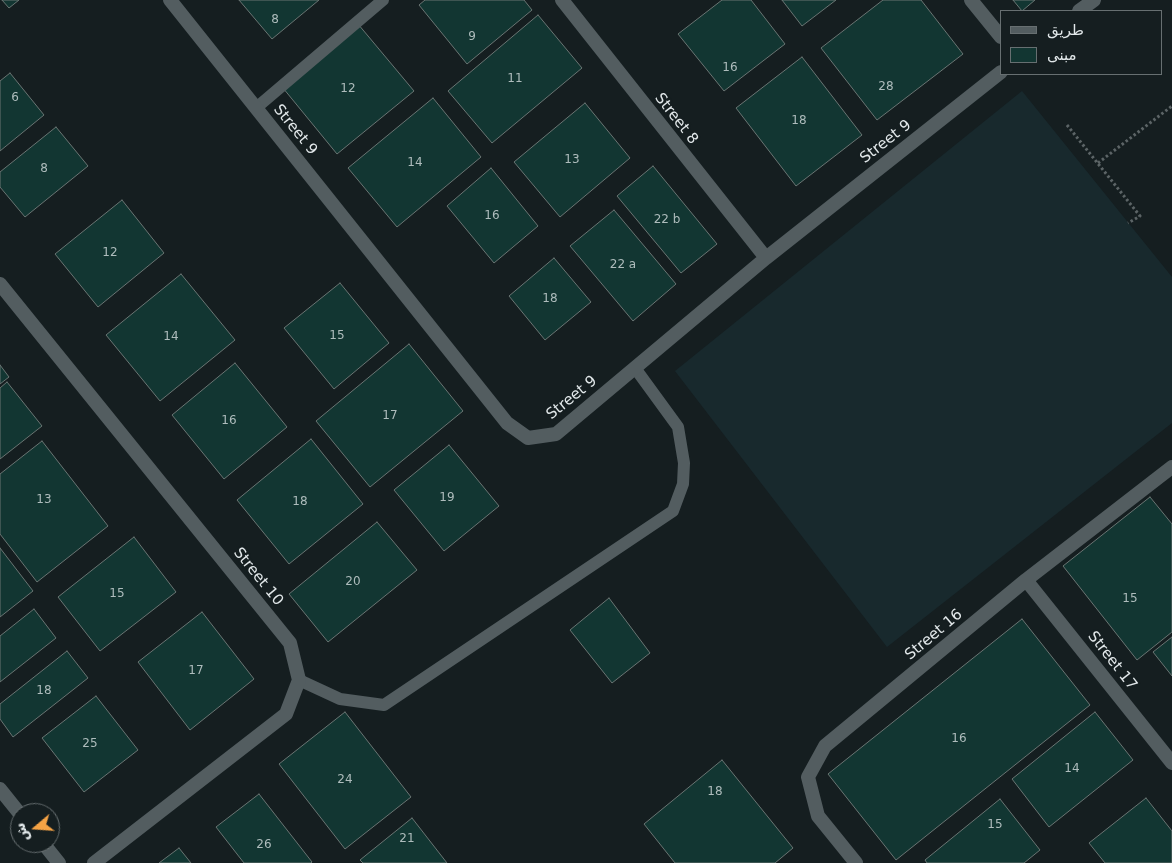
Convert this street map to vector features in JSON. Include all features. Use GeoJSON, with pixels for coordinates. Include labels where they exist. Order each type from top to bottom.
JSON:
{"type":"FeatureCollection","features":[{"type":"Feature","properties":{"kind":"street","name":"Street 9"},"geometry":{"type":"LineString","coordinates":[[170,0],[506,423],[528,438],[556,434],[766,258],[1000,73]]}},
{"type":"Feature","properties":{"kind":"street","name":"Street 8"},"geometry":{"type":"LineString","coordinates":[[562,0],[766,258]]}},
{"type":"Feature","properties":{"kind":"street"},"geometry":{"type":"LineString","coordinates":[[971,0],[1000,36]]}},
{"type":"Feature","properties":{"kind":"street"},"geometry":{"type":"LineString","coordinates":[[1081,10],[1094,0]]}},
{"type":"Feature","properties":{"kind":"street","name":"Street 10"},"geometry":{"type":"LineString","coordinates":[[0,284],[290,643],[299,680]]}},
{"type":"Feature","properties":{"kind":"street","name":"Street 16"},"geometry":{"type":"LineString","coordinates":[[856,863],[818,816],[808,777],[825,746],[1026,580],[1172,467]]}},
{"type":"Feature","properties":{"kind":"street","name":"Street 17"},"geometry":{"type":"LineString","coordinates":[[1026,580],[1172,763]]}},
{"type":"Feature","properties":{"kind":"street"},"geometry":{"type":"LineString","coordinates":[[94,863],[286,714],[299,680]]}},
{"type":"Feature","properties":{"kind":"street"},"geometry":{"type":"LineString","coordinates":[[0,789],[11,803]]}},
{"type":"Feature","properties":{"kind":"street"},"geometry":{"type":"LineString","coordinates":[[51,853],[59,863]]}},
{"type":"Feature","properties":{"kind":"lane"},"geometry":{"type":"LineString","coordinates":[[256,108],[383,0]]}},
{"type":"Feature","properties":{"kind":"lane"},"geometry":{"type":"LineString","coordinates":[[299,680],[340,699],[384,704],[674,511],[683,484],[684,470],[678,427],[635,368]]}},
{"type":"Feature","properties":{"kind":"path"},"geometry":{"type":"LineString","coordinates":[[1098,163],[1172,106]]}},
{"type":"Feature","properties":{"kind":"path"},"geometry":{"type":"LineString","coordinates":[[1066,125],[1140,216],[1128,224]]}},
{"type":"Feature","properties":{"kind":"shaded area"},"geometry":{"type":"Polygon","coordinates":[[[1022,91],[1172,277],[1172,423],[887,647],[675,371],[1022,91]]]}},
{"type":"Feature","properties":{"kind":"building"},"geometry":{"type":"Polygon","coordinates":[[[2,0],[19,0],[9,8],[2,0]]]}},
{"type":"Feature","properties":{"kind":"building"},"geometry":{"type":"Polygon","coordinates":[[[239,0],[319,0],[272,39],[239,0]]]}},
{"type":"Feature","properties":{"kind":"building"},"geometry":{"type":"Polygon","coordinates":[[[425,0],[524,0],[532,10],[467,64],[419,5],[425,0]]]}},
{"type":"Feature","properties":{"kind":"building"},"geometry":{"type":"Polygon","coordinates":[[[722,0],[751,0],[785,44],[724,91],[678,34],[722,0]]]}},
{"type":"Feature","properties":{"kind":"building"},"geometry":{"type":"Polygon","coordinates":[[[782,0],[836,0],[802,26],[782,0]]]}},
{"type":"Feature","properties":{"kind":"building"},"geometry":{"type":"Polygon","coordinates":[[[883,0],[921,0],[963,54],[877,120],[821,48],[883,0]]]}},
{"type":"Feature","properties":{"kind":"building"},"geometry":{"type":"Polygon","coordinates":[[[1013,0],[1035,0],[1023,10],[1013,0]]]}},
{"type":"Feature","properties":{"kind":"building"},"geometry":{"type":"Polygon","coordinates":[[[538,15],[582,68],[492,143],[448,91],[538,15]]]}},
{"type":"Feature","properties":{"kind":"building"},"geometry":{"type":"Polygon","coordinates":[[[358,24],[414,91],[337,154],[283,88],[358,24]]]}},
{"type":"Feature","properties":{"kind":"building"},"geometry":{"type":"Polygon","coordinates":[[[802,57],[862,135],[796,186],[736,108],[802,57]]]}},
{"type":"Feature","properties":{"kind":"building"},"geometry":{"type":"Polygon","coordinates":[[[10,73],[44,115],[0,151],[0,81],[10,73]]]}},
{"type":"Feature","properties":{"kind":"building"},"geometry":{"type":"Polygon","coordinates":[[[433,98],[481,157],[397,227],[348,168],[433,98]]]}},
{"type":"Feature","properties":{"kind":"building"},"geometry":{"type":"Polygon","coordinates":[[[585,103],[630,158],[560,217],[514,162],[585,103]]]}},
{"type":"Feature","properties":{"kind":"building"},"geometry":{"type":"Polygon","coordinates":[[[56,127],[88,166],[25,217],[0,187],[0,172],[56,127]]]}},
{"type":"Feature","properties":{"kind":"building"},"geometry":{"type":"Polygon","coordinates":[[[653,166],[717,244],[681,273],[617,196],[653,166]]]}},
{"type":"Feature","properties":{"kind":"building"},"geometry":{"type":"Polygon","coordinates":[[[491,168],[538,226],[494,263],[447,206],[491,168]]]}},
{"type":"Feature","properties":{"kind":"building"},"geometry":{"type":"Polygon","coordinates":[[[122,200],[164,253],[98,307],[55,254],[122,200]]]}},
{"type":"Feature","properties":{"kind":"building"},"geometry":{"type":"Polygon","coordinates":[[[614,210],[676,284],[633,321],[570,246],[614,210]]]}},
{"type":"Feature","properties":{"kind":"building"},"geometry":{"type":"Polygon","coordinates":[[[554,258],[591,302],[545,340],[509,296],[554,258]]]}},
{"type":"Feature","properties":{"kind":"building"},"geometry":{"type":"Polygon","coordinates":[[[181,274],[235,340],[160,401],[106,335],[181,274]]]}},
{"type":"Feature","properties":{"kind":"building"},"geometry":{"type":"Polygon","coordinates":[[[340,283],[389,343],[334,389],[284,328],[340,283]]]}},
{"type":"Feature","properties":{"kind":"building"},"geometry":{"type":"Polygon","coordinates":[[[409,344],[463,411],[370,487],[316,421],[409,344]]]}},
{"type":"Feature","properties":{"kind":"building"},"geometry":{"type":"Polygon","coordinates":[[[235,363],[287,427],[224,479],[172,415],[235,363]]]}},
{"type":"Feature","properties":{"kind":"building"},"geometry":{"type":"Polygon","coordinates":[[[0,365],[9,377],[0,384],[0,365]]]}},
{"type":"Feature","properties":{"kind":"building"},"geometry":{"type":"Polygon","coordinates":[[[7,382],[42,426],[0,459],[0,388],[7,382]]]}},
{"type":"Feature","properties":{"kind":"building"},"geometry":{"type":"Polygon","coordinates":[[[311,439],[363,504],[289,564],[237,500],[311,439]]]}},
{"type":"Feature","properties":{"kind":"building"},"geometry":{"type":"Polygon","coordinates":[[[42,441],[108,526],[37,582],[0,534],[0,474],[42,441]]]}},
{"type":"Feature","properties":{"kind":"building"},"geometry":{"type":"Polygon","coordinates":[[[449,445],[499,506],[444,551],[394,490],[449,445]]]}},
{"type":"Feature","properties":{"kind":"building"},"geometry":{"type":"Polygon","coordinates":[[[1150,497],[1172,524],[1172,632],[1137,660],[1063,566],[1150,497]]]}},
{"type":"Feature","properties":{"kind":"building"},"geometry":{"type":"Polygon","coordinates":[[[377,522],[417,570],[328,642],[289,594],[377,522]]]}},
{"type":"Feature","properties":{"kind":"building"},"geometry":{"type":"Polygon","coordinates":[[[134,537],[176,592],[100,651],[58,597],[134,537]]]}},
{"type":"Feature","properties":{"kind":"building"},"geometry":{"type":"Polygon","coordinates":[[[0,548],[33,591],[0,617],[0,548]]]}},
{"type":"Feature","properties":{"kind":"building"},"geometry":{"type":"Polygon","coordinates":[[[609,598],[650,653],[612,683],[570,630],[609,598]]]}},
{"type":"Feature","properties":{"kind":"building"},"geometry":{"type":"Polygon","coordinates":[[[34,609],[56,638],[0,682],[0,636],[34,609]]]}},
{"type":"Feature","properties":{"kind":"building"},"geometry":{"type":"Polygon","coordinates":[[[202,612],[254,679],[190,730],[138,662],[202,612]]]}},
{"type":"Feature","properties":{"kind":"building"},"geometry":{"type":"Polygon","coordinates":[[[1022,619],[1090,705],[896,860],[828,774],[1022,619]]]}},
{"type":"Feature","properties":{"kind":"building"},"geometry":{"type":"Polygon","coordinates":[[[1172,637],[1172,676],[1153,652],[1172,637]]]}},
{"type":"Feature","properties":{"kind":"building"},"geometry":{"type":"Polygon","coordinates":[[[67,651],[88,678],[13,737],[0,719],[0,704],[67,651]]]}},
{"type":"Feature","properties":{"kind":"building"},"geometry":{"type":"Polygon","coordinates":[[[96,696],[138,750],[84,792],[42,738],[96,696]]]}},
{"type":"Feature","properties":{"kind":"building"},"geometry":{"type":"Polygon","coordinates":[[[345,712],[411,797],[345,849],[279,764],[345,712]]]}},
{"type":"Feature","properties":{"kind":"building"},"geometry":{"type":"Polygon","coordinates":[[[1095,712],[1133,760],[1049,827],[1012,779],[1095,712]]]}},
{"type":"Feature","properties":{"kind":"building"},"geometry":{"type":"Polygon","coordinates":[[[722,760],[793,848],[775,863],[675,863],[644,824],[722,760]]]}},
{"type":"Feature","properties":{"kind":"building"},"geometry":{"type":"Polygon","coordinates":[[[259,794],[311,863],[244,863],[216,827],[259,794]]]}},
{"type":"Feature","properties":{"kind":"building"},"geometry":{"type":"Polygon","coordinates":[[[1146,798],[1172,831],[1172,863],[1105,863],[1089,843],[1146,798]]]}},
{"type":"Feature","properties":{"kind":"building"},"geometry":{"type":"Polygon","coordinates":[[[1000,799],[1040,850],[1024,863],[927,863],[925,860],[1000,799]]]}},
{"type":"Feature","properties":{"kind":"building"},"geometry":{"type":"Polygon","coordinates":[[[412,818],[447,863],[363,863],[360,860],[412,818]]]}},
{"type":"Feature","properties":{"kind":"building"},"geometry":{"type":"Polygon","coordinates":[[[179,848],[191,863],[159,863],[179,848]]]}}]}
